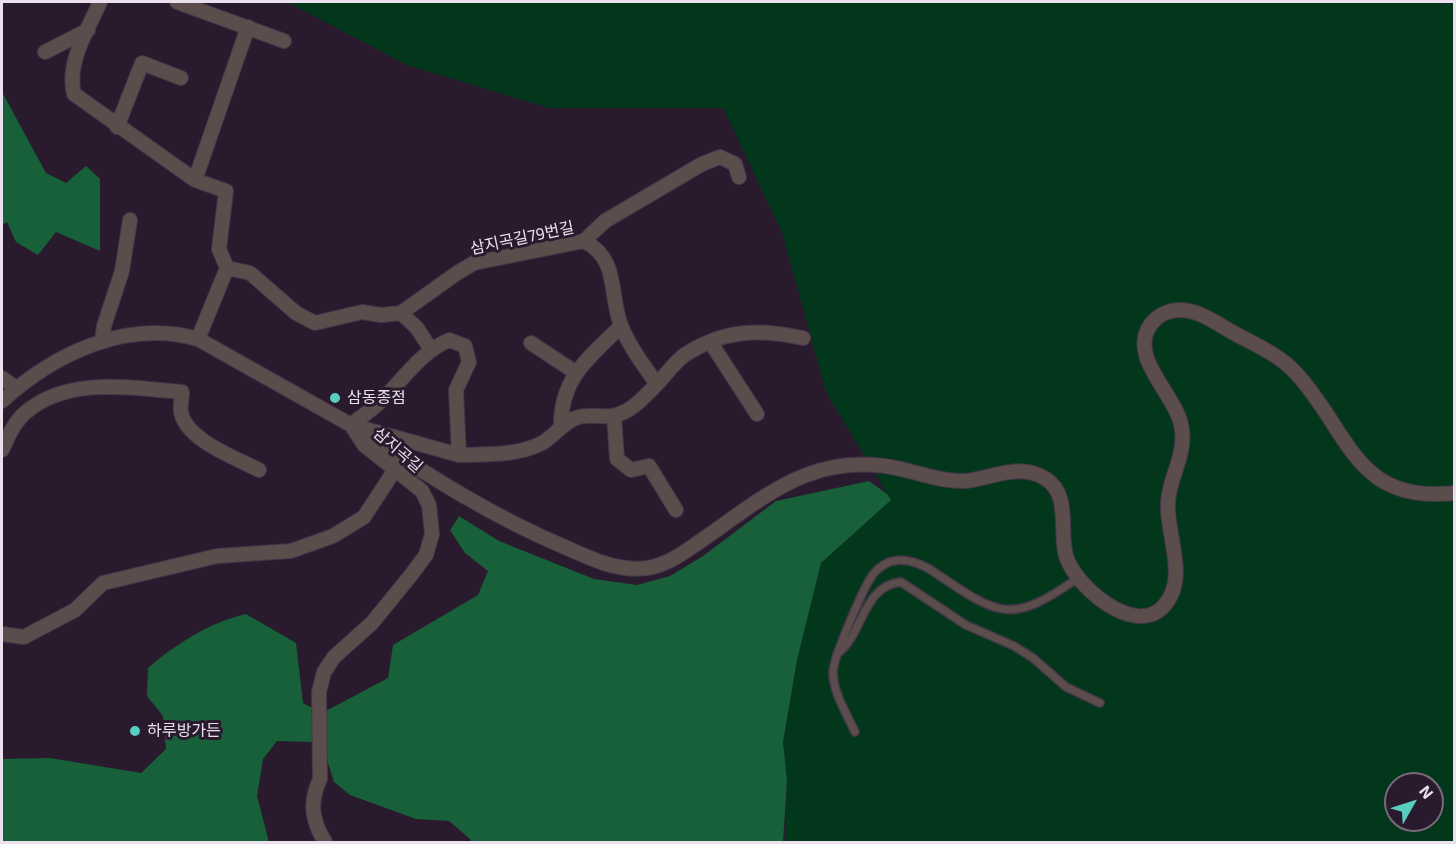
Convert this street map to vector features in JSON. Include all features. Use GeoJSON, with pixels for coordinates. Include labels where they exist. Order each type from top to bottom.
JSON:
{"type":"FeatureCollection","features":[{"type":"Feature","properties":{"kind":"street"},"geometry":{"type":"LineString","coordinates":[[100,2],[74,62],[70,79],[74,94],[117,127],[195,180],[226,191],[219,249],[226,268],[198,339]]}},
{"type":"Feature","properties":{"kind":"street"},"geometry":{"type":"LineString","coordinates":[[177,2],[284,41]]}},
{"type":"Feature","properties":{"kind":"street"},"geometry":{"type":"LineString","coordinates":[[195,180],[248,27]]}},
{"type":"Feature","properties":{"kind":"street"},"geometry":{"type":"LineString","coordinates":[[45,52],[88,30]]}},
{"type":"Feature","properties":{"kind":"street"},"geometry":{"type":"LineString","coordinates":[[117,127],[142,63],[181,78]]}},
{"type":"Feature","properties":{"kind":"street"},"geometry":{"type":"LineString","coordinates":[[584,241],[605,221],[702,164],[720,157],[735,164],[739,177]]}},
{"type":"Feature","properties":{"kind":"street"},"geometry":{"type":"LineString","coordinates":[[102,341],[104,326],[122,271],[130,220]]}},
{"type":"Feature","properties":{"kind":"street","name":"삼지곡길79번길"},"geometry":{"type":"LineString","coordinates":[[401,313],[474,263],[584,241],[598,248],[608,262],[621,326],[637,357],[657,384]]}},
{"type":"Feature","properties":{"kind":"street"},"geometry":{"type":"LineString","coordinates":[[226,268],[250,273],[296,313],[315,323],[362,312],[381,315],[401,313],[417,328],[430,348]]}},
{"type":"Feature","properties":{"kind":"street"},"geometry":{"type":"LineString","coordinates":[[351,425],[469,501],[575,552],[628,568],[650,568],[677,557],[761,498],[800,475],[839,465],[884,466],[946,480],[966,481],[1007,471],[1043,476],[1054,485],[1061,500],[1066,557],[1078,578],[1097,597],[1123,612],[1139,616],[1154,614],[1165,605],[1172,591],[1176,574],[1169,503],[1182,449],[1182,426],[1147,358],[1145,342],[1148,328],[1158,316],[1176,309],[1195,311],[1282,360],[1312,393],[1360,464],[1380,482],[1408,493],[1432,496],[1455,494]]}},
{"type":"Feature","properties":{"kind":"street"},"geometry":{"type":"LineString","coordinates":[[561,425],[561,407],[567,387],[575,372],[621,326]]}},
{"type":"Feature","properties":{"kind":"street"},"geometry":{"type":"LineString","coordinates":[[351,425],[459,455],[507,453],[528,449],[544,442],[561,425],[579,417],[614,416],[637,405],[686,355],[711,343],[744,332],[768,331],[803,338]]}},
{"type":"Feature","properties":{"kind":"street","name":"삼지곡길"},"geometry":{"type":"LineString","coordinates":[[2,401],[16,388],[52,364],[102,341],[150,332],[176,333],[198,339],[351,425],[364,446],[422,491],[429,505],[432,534],[426,555],[372,623],[334,657],[324,672],[319,692],[320,779],[314,792],[312,814],[325,843]]}},
{"type":"Feature","properties":{"kind":"street"},"geometry":{"type":"LineString","coordinates":[[351,425],[386,397],[411,366],[430,348],[449,340],[465,346],[470,362],[456,390],[459,455]]}},
{"type":"Feature","properties":{"kind":"street"},"geometry":{"type":"LineString","coordinates":[[711,343],[757,414]]}},
{"type":"Feature","properties":{"kind":"street"},"geometry":{"type":"LineString","coordinates":[[531,344],[575,372]]}},
{"type":"Feature","properties":{"kind":"street"},"geometry":{"type":"LineString","coordinates":[[2,378],[16,388]]}},
{"type":"Feature","properties":{"kind":"street"},"geometry":{"type":"LineString","coordinates":[[2,450],[13,427],[25,413],[40,402],[85,389],[115,386],[182,392],[181,413],[189,427],[206,444],[259,470]]}},
{"type":"Feature","properties":{"kind":"street"},"geometry":{"type":"LineString","coordinates":[[614,416],[617,459],[631,470],[650,466],[676,510]]}},
{"type":"Feature","properties":{"kind":"street"},"geometry":{"type":"LineString","coordinates":[[2,634],[24,637],[75,610],[103,583],[217,556],[291,551],[333,536],[364,517],[394,471]]}},
{"type":"Feature","properties":{"kind":"lane"},"geometry":{"type":"LineString","coordinates":[[855,732],[836,687],[833,672],[836,654],[874,572],[892,560],[913,561],[975,600],[1002,611],[1026,609],[1050,598],[1078,578]]}},
{"type":"Feature","properties":{"kind":"lane"},"geometry":{"type":"LineString","coordinates":[[836,654],[854,638],[869,602],[890,583],[901,582],[966,625],[1024,652],[1065,687],[1100,703]]}},
{"type":"Feature","properties":{"kind":"green space"},"geometry":{"type":"Polygon","coordinates":[[[287,2],[1454,2],[1454,842],[785,842],[787,781],[783,742],[797,660],[821,563],[891,500],[826,392],[782,232],[723,108],[549,108],[407,65],[287,2]]]}},
{"type":"Feature","properties":{"kind":"green space"},"geometry":{"type":"Polygon","coordinates":[[[2,92],[46,173],[66,183],[86,166],[100,179],[100,251],[56,232],[38,255],[16,242],[7,222],[2,225],[2,92]]]}},
{"type":"Feature","properties":{"kind":"green space"},"geometry":{"type":"Polygon","coordinates":[[[869,481],[887,494],[891,500],[821,563],[797,660],[783,742],[787,781],[783,842],[471,842],[449,821],[416,819],[350,795],[334,782],[323,747],[312,742],[277,741],[263,759],[257,796],[269,842],[2,842],[2,759],[50,758],[141,773],[166,749],[163,716],[147,696],[148,668],[182,642],[219,622],[246,614],[296,643],[303,703],[322,713],[388,678],[393,645],[478,595],[488,571],[465,553],[450,530],[459,516],[499,541],[594,579],[637,585],[670,576],[703,556],[776,501],[869,481]]]}},
{"type":"Feature","properties":{"kind":"place","name":"삼동종점"},"geometry":{"type":"Point","coordinates":[335,398]}},
{"type":"Feature","properties":{"kind":"place","name":"하루방가든"},"geometry":{"type":"Point","coordinates":[135,731]}}]}
